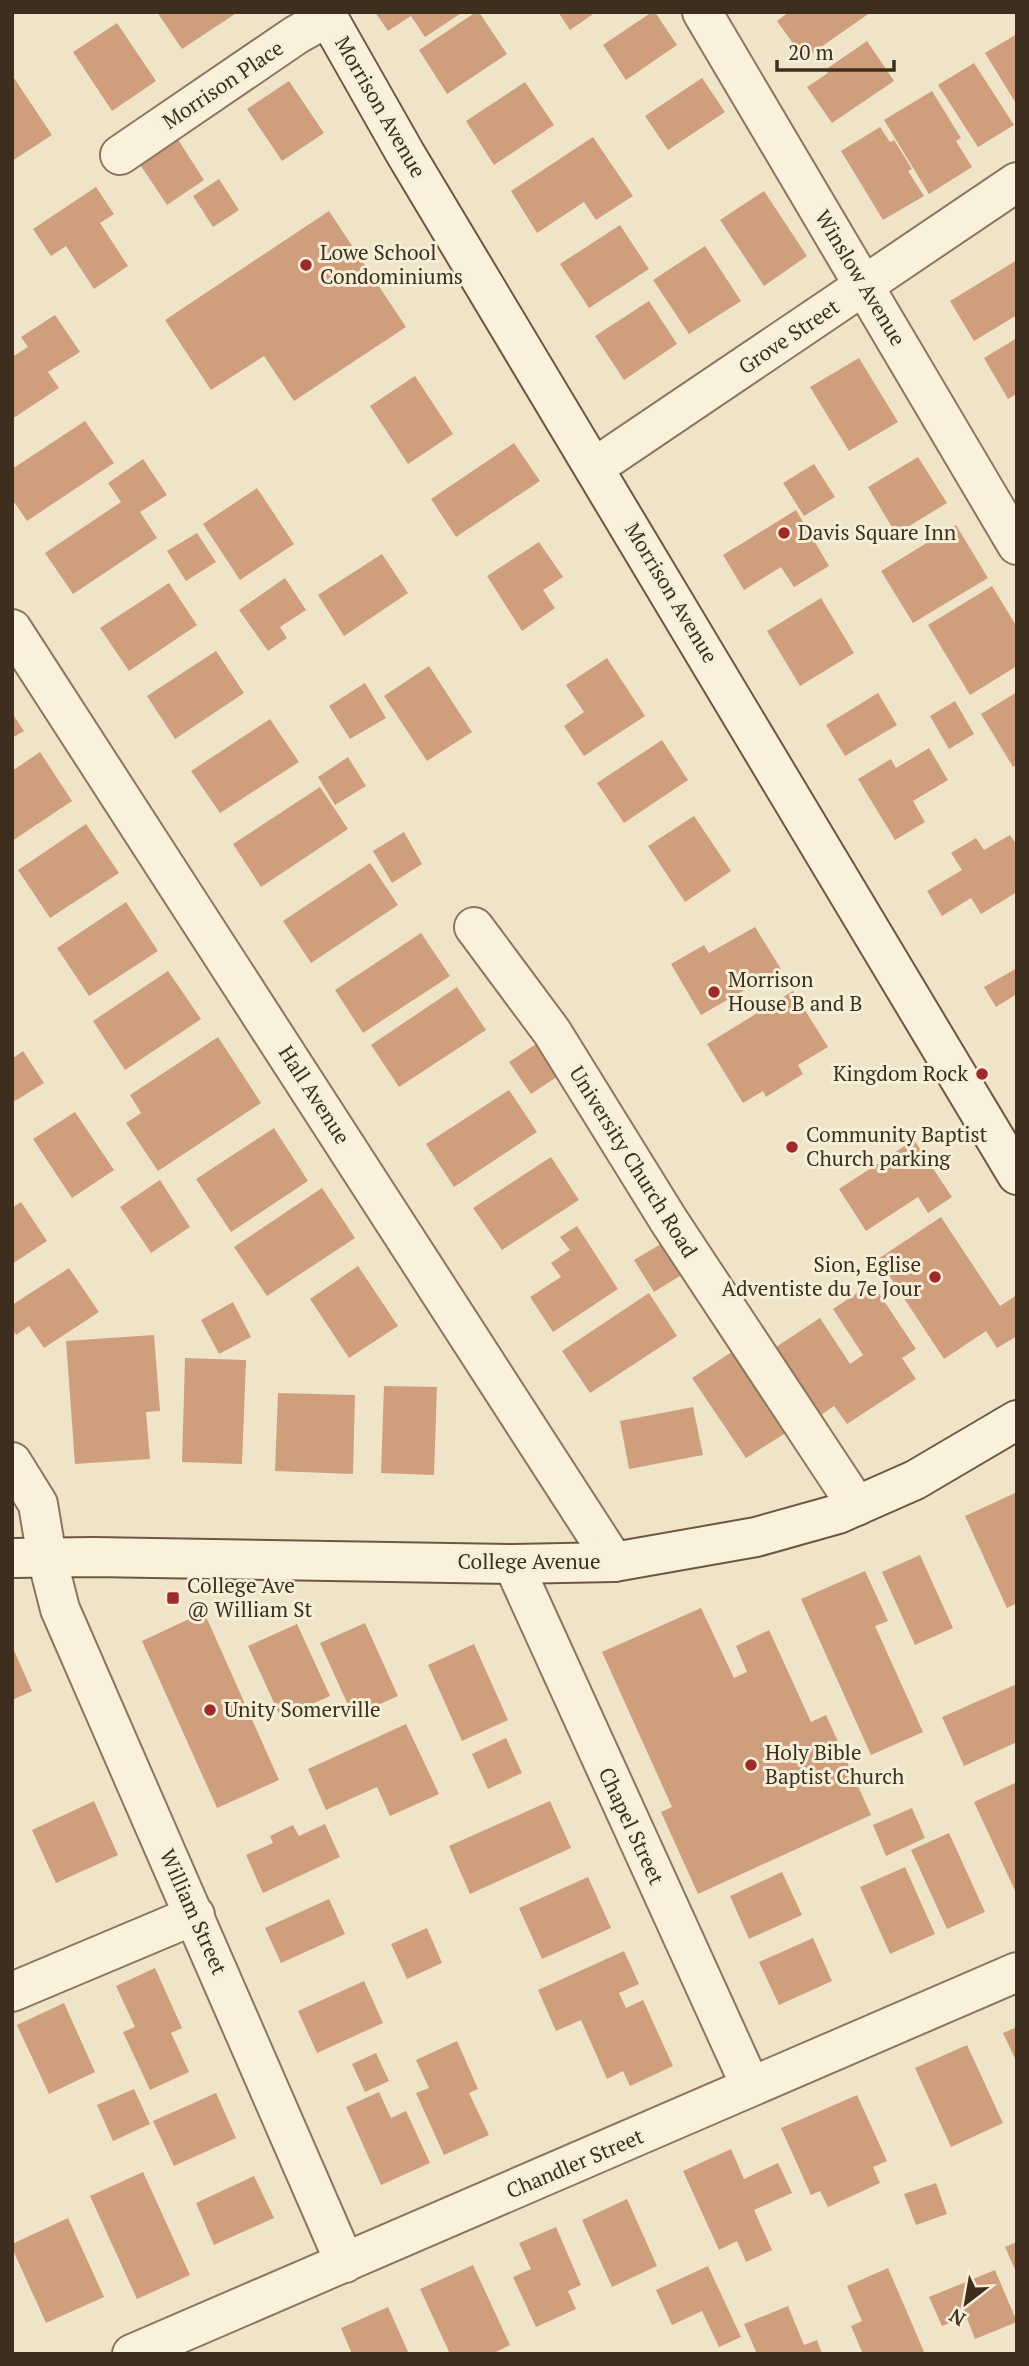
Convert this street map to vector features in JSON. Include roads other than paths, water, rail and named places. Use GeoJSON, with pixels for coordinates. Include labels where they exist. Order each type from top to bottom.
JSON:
{"type":"FeatureCollection","features":[{"type":"Feature","properties":{"kind":"street","name":"Winslow Avenue"},"geometry":{"type":"LineString","coordinates":[[702,12],[1017,545]]}},
{"type":"Feature","properties":{"kind":"street","name":"Morrison Place"},"geometry":{"type":"LineString","coordinates":[[120,155],[326,14]]}},
{"type":"Feature","properties":{"kind":"street","name":"Morrison Avenue"},"geometry":{"type":"LineString","coordinates":[[326,14],[405,153],[1017,1175]]}},
{"type":"Feature","properties":{"kind":"street","name":"Grove Street"},"geometry":{"type":"LineString","coordinates":[[595,467],[1017,182]]}},
{"type":"Feature","properties":{"kind":"street","name":"Hall Avenue"},"geometry":{"type":"LineString","coordinates":[[12,629],[614,1562]]}},
{"type":"Feature","properties":{"kind":"street","name":"University Church Road"},"geometry":{"type":"LineString","coordinates":[[474,927],[552,1032],[669,1221],[857,1506]]}},
{"type":"Feature","properties":{"kind":"street","name":"College Avenue"},"geometry":{"type":"LineString","coordinates":[[30,1558],[513,1564],[614,1562],[756,1537],[838,1514],[915,1480],[1017,1420]]}},
{"type":"Feature","properties":{"kind":"street","name":"William Street"},"geometry":{"type":"LineString","coordinates":[[12,1462],[38,1504],[30,1558],[60,1609],[345,2263]]}},
{"type":"Feature","properties":{"kind":"street","name":"Chapel Street"},"geometry":{"type":"LineString","coordinates":[[513,1564],[751,2087]]}},
{"type":"Feature","properties":{"kind":"street"},"geometry":{"type":"LineString","coordinates":[[12,1992],[195,1915]]}},
{"type":"Feature","properties":{"kind":"street","name":"Chandler Street"},"geometry":{"type":"LineString","coordinates":[[132,2354],[1017,1972]]}},
{"type":"Feature","properties":{"kind":"place","name":"Lowe School Condominiums"},"geometry":{"type":"Point","coordinates":[306,265]}},
{"type":"Feature","properties":{"kind":"place","name":"Davis Square Inn"},"geometry":{"type":"Point","coordinates":[784,533]}},
{"type":"Feature","properties":{"kind":"place","name":"Morrison House B and B"},"geometry":{"type":"Point","coordinates":[714,992]}},
{"type":"Feature","properties":{"kind":"place","name":"Kingdom Rock"},"geometry":{"type":"Point","coordinates":[982,1074]}},
{"type":"Feature","properties":{"kind":"place","name":"Community Baptist Church parking"},"geometry":{"type":"Point","coordinates":[792,1147]}},
{"type":"Feature","properties":{"kind":"place","name":"Sion, Eglise Adventiste du 7e Jour"},"geometry":{"type":"Point","coordinates":[935,1277]}},
{"type":"Feature","properties":{"kind":"place","name":"College Ave @ William St"},"geometry":{"type":"Point","coordinates":[173,1598]}},
{"type":"Feature","properties":{"kind":"place","name":"Unity Somerville"},"geometry":{"type":"Point","coordinates":[210,1710]}},
{"type":"Feature","properties":{"kind":"place","name":"Holy Bible Baptist Church"},"geometry":{"type":"Point","coordinates":[751,1765]}}]}
